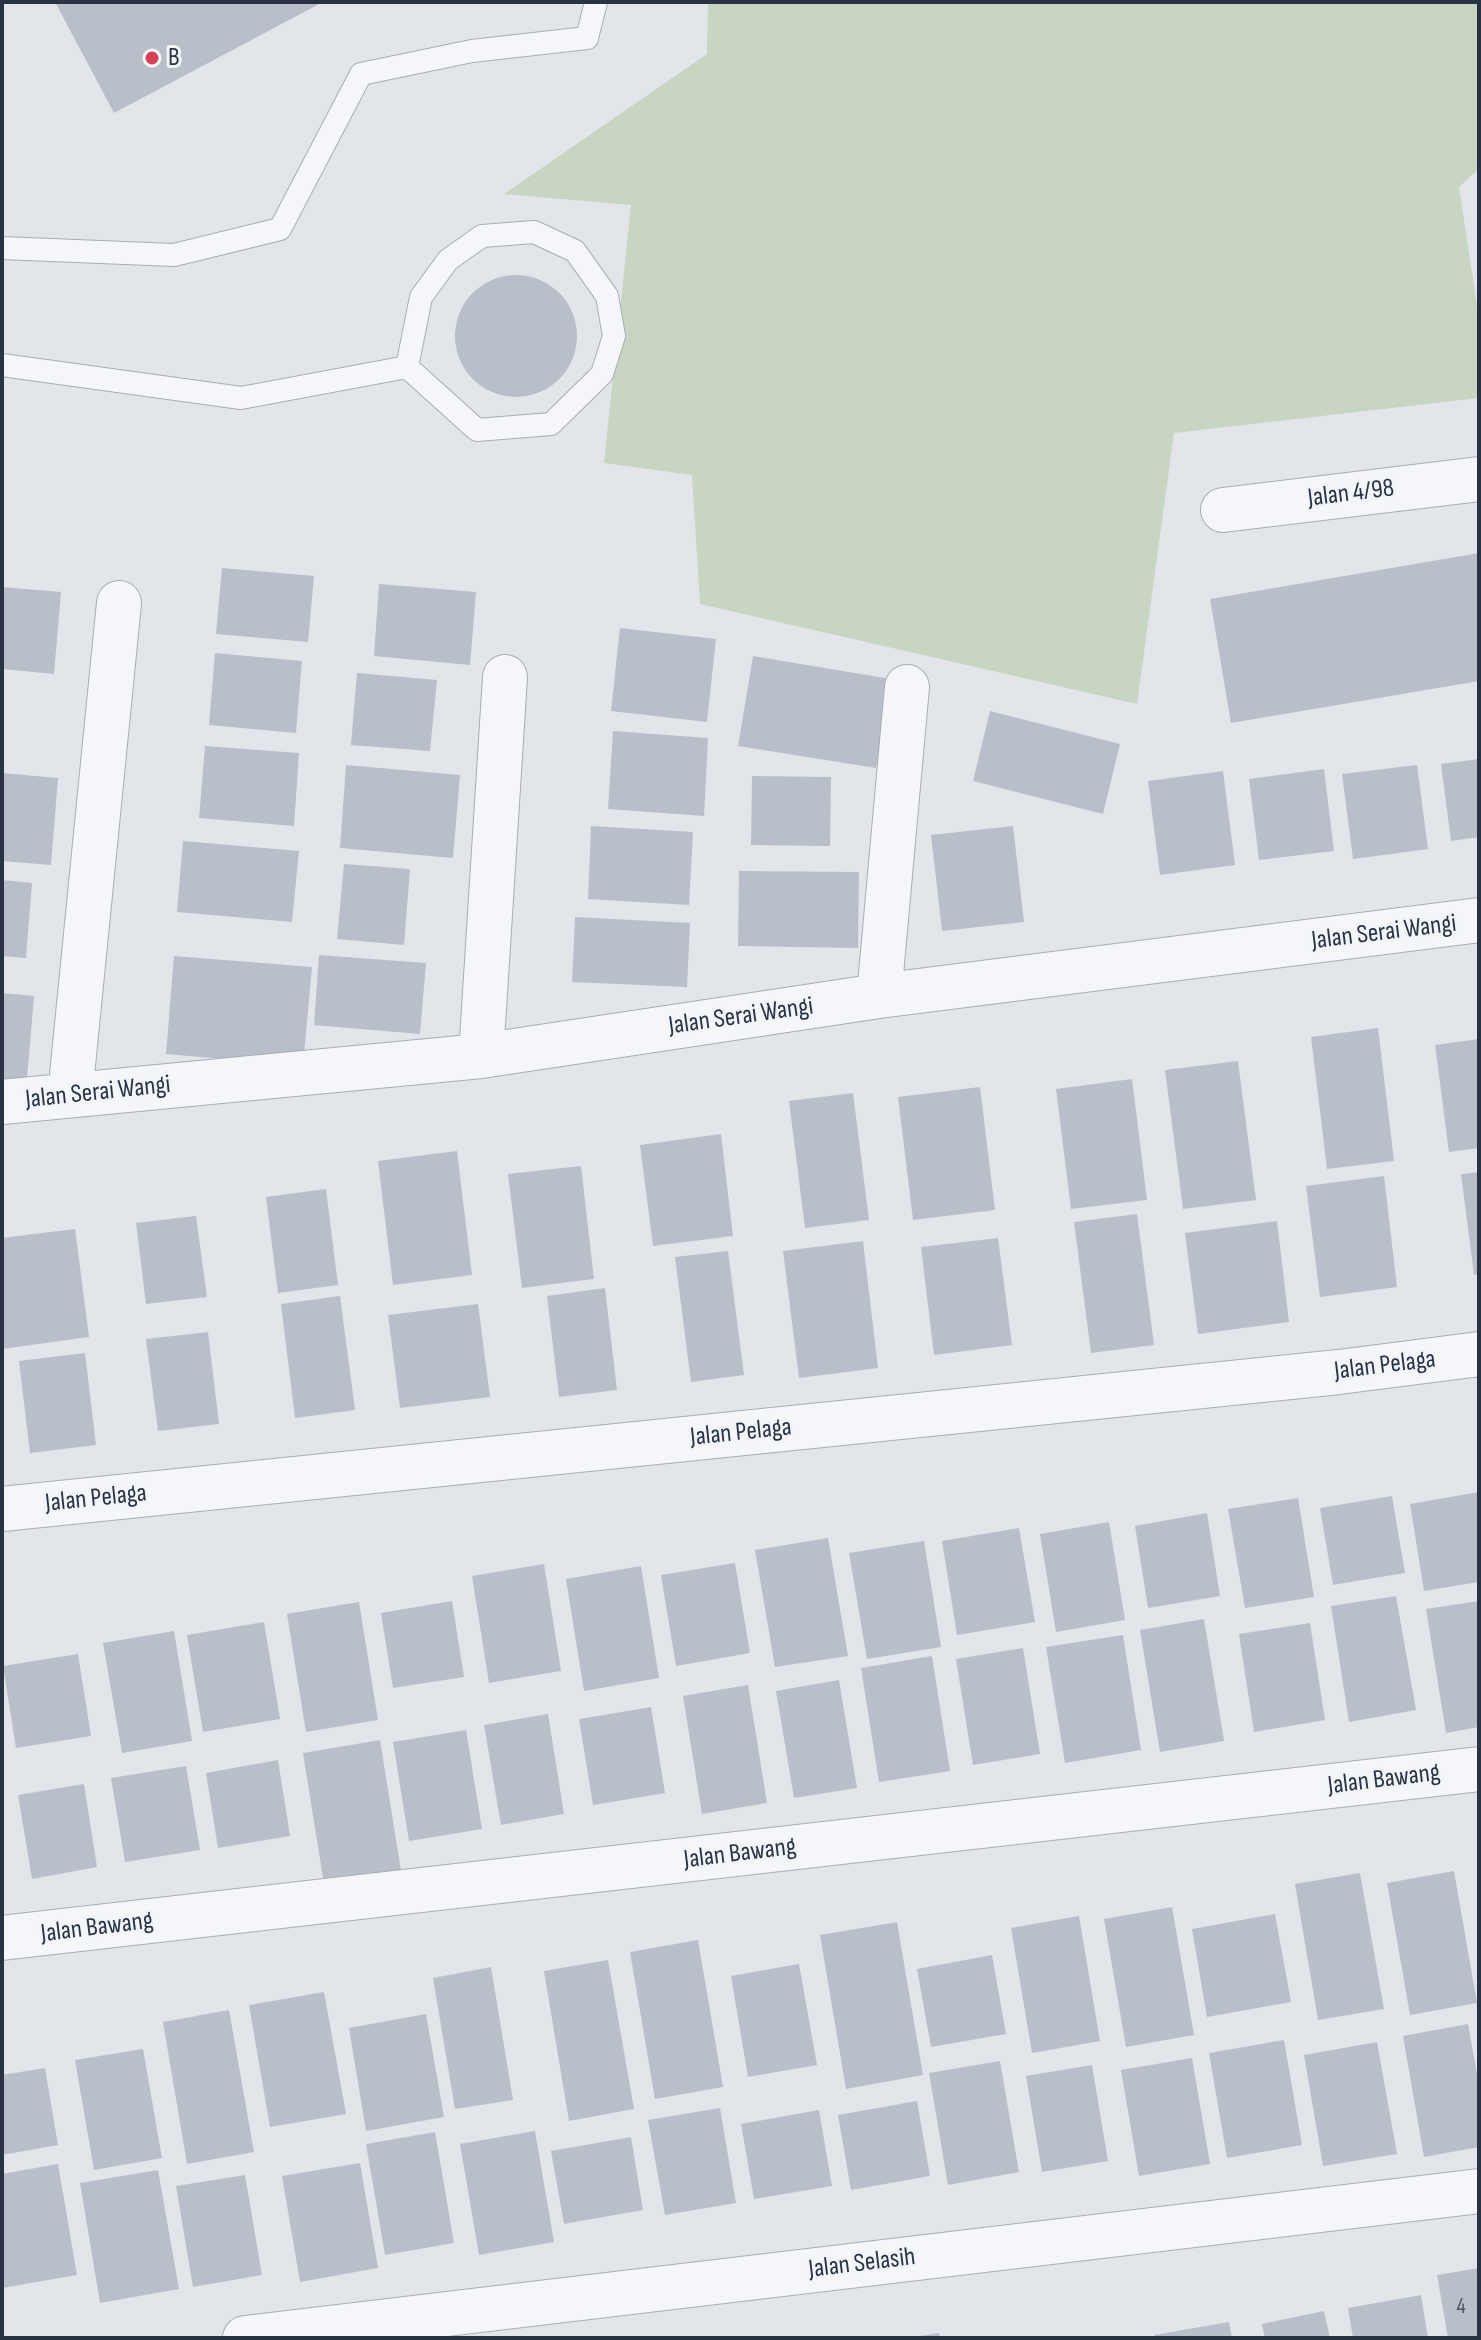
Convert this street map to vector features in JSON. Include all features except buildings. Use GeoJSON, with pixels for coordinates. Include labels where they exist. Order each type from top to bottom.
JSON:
{"type":"FeatureCollection","features":[{"type":"Feature","properties":{"kind":"street","name":"Jalan 4/98"},"geometry":{"type":"LineString","coordinates":[[1223,510],[1479,479]]}},
{"type":"Feature","properties":{"kind":"street"},"geometry":{"type":"LineString","coordinates":[[70,1095],[119,603]]}},
{"type":"Feature","properties":{"kind":"street"},"geometry":{"type":"LineString","coordinates":[[481,1056],[505,677]]}},
{"type":"Feature","properties":{"kind":"street"},"geometry":{"type":"LineString","coordinates":[[879,996],[907,687]]}},
{"type":"Feature","properties":{"kind":"street","name":"Jalan Serai Wangi"},"geometry":{"type":"LineString","coordinates":[[2,1102],[481,1056],[879,996],[1479,920]]}},
{"type":"Feature","properties":{"kind":"street","name":"Jalan Pelaga"},"geometry":{"type":"LineString","coordinates":[[2,1509],[1339,1372],[1479,1354]]}},
{"type":"Feature","properties":{"kind":"street","name":"Jalan Bawang"},"geometry":{"type":"LineString","coordinates":[[2,1938],[1479,1769]]}},
{"type":"Feature","properties":{"kind":"street","name":"Jalan Selasih"},"geometry":{"type":"LineString","coordinates":[[245,2338],[1479,2191]]}},
{"type":"Feature","properties":{"kind":"lane"},"geometry":{"type":"LineString","coordinates":[[2,248],[174,255],[280,229],[361,74],[472,51],[587,38],[596,2]]}},
{"type":"Feature","properties":{"kind":"lane"},"geometry":{"type":"LineString","coordinates":[[534,232],[575,251],[607,296],[614,336],[602,374],[551,424],[477,430],[407,367],[421,297],[448,260],[482,236],[534,232]]}},
{"type":"Feature","properties":{"kind":"lane"},"geometry":{"type":"LineString","coordinates":[[2,365],[241,398],[407,367]]}},
{"type":"Feature","properties":{"kind":"green space"},"geometry":{"type":"Polygon","coordinates":[[[708,2],[1479,2],[1479,169],[1459,187],[1479,318],[1479,398],[1174,433],[1137,704],[700,604],[692,475],[604,463],[631,205],[504,194],[707,54],[708,2]]]}},
{"type":"Feature","properties":{"kind":"place","name":"B"},"geometry":{"type":"Point","coordinates":[152,58]}}]}
